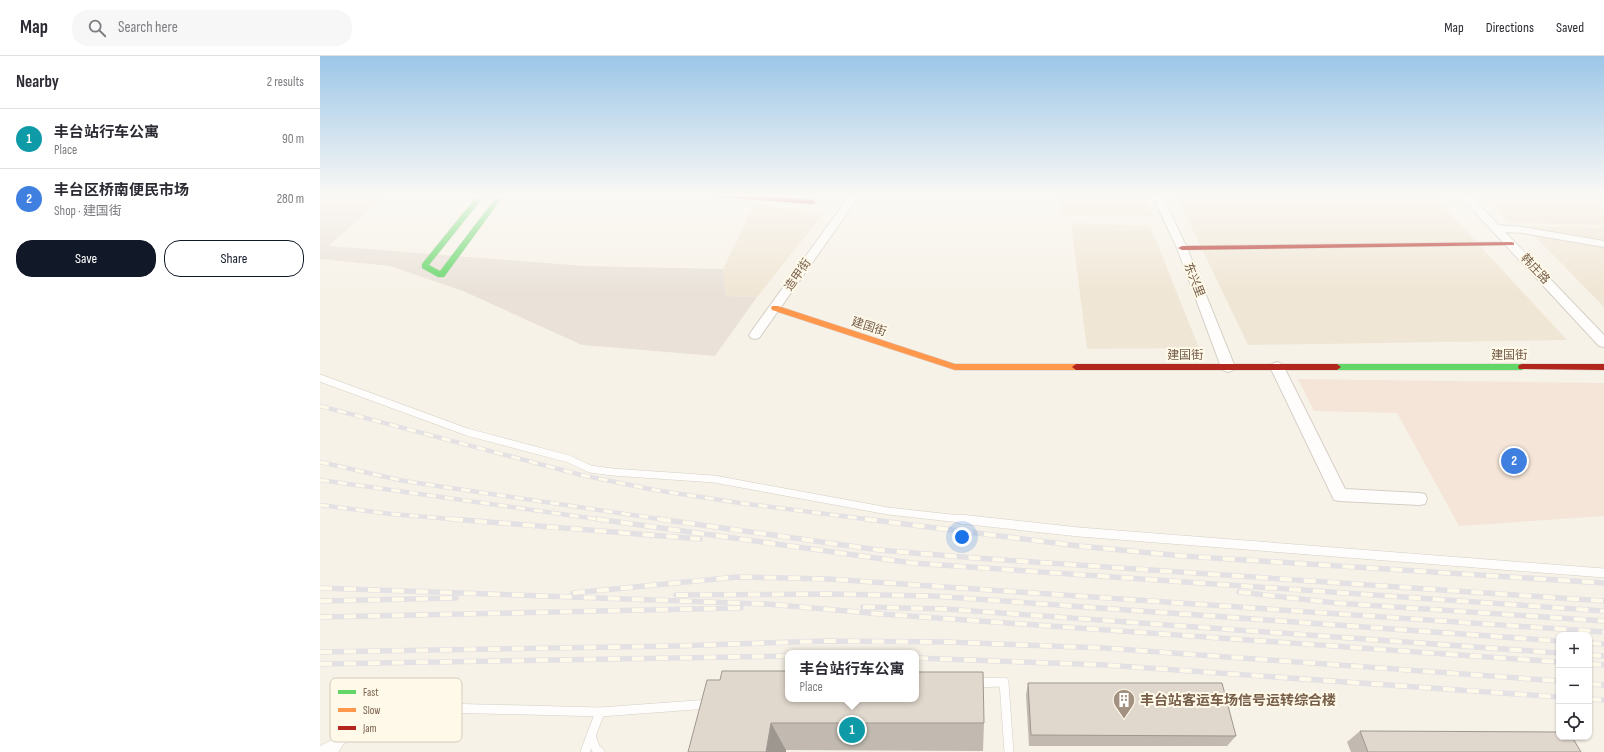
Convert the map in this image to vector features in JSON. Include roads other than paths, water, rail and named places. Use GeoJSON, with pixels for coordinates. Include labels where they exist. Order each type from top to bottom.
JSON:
{"type":"FeatureCollection","features":[{"type":"Feature","properties":{"kind":"street"},"geometry":{"type":"LineString","coordinates":[[456,227],[425,266],[441,274],[476,227]]}},
{"type":"Feature","properties":{"kind":"street","name":"造甲街"},"geometry":{"type":"LineString","coordinates":[[755,335],[832,227]]}},
{"type":"Feature","properties":{"kind":"street","name":"东兴里"},"geometry":{"type":"LineString","coordinates":[[1172,227],[1182,248],[1228,367]]}},
{"type":"Feature","properties":{"kind":"street"},"geometry":{"type":"LineString","coordinates":[[1496,228],[1523,230],[1604,244]]}},
{"type":"Feature","properties":{"kind":"street","name":"韩庄路"},"geometry":{"type":"LineString","coordinates":[[1496,228],[1604,344]]}},
{"type":"Feature","properties":{"kind":"street"},"geometry":{"type":"LineString","coordinates":[[1182,248],[1512,244]]}},
{"type":"Feature","properties":{"kind":"street","name":"建国街"},"geometry":{"type":"LineString","coordinates":[[775,308],[955,367],[1604,367]]}},
{"type":"Feature","properties":{"kind":"street"},"geometry":{"type":"LineString","coordinates":[[1277,367],[1340,496],[1419,499]]}},
{"type":"Feature","properties":{"kind":"lane"},"geometry":{"type":"LineString","coordinates":[[320,378],[467,432],[570,459],[590,468],[612,472],[714,479],[888,511],[1071,532],[1604,573]]}},
{"type":"Feature","properties":{"kind":"lane"},"geometry":{"type":"LineString","coordinates":[[964,683],[1004,682],[1009,752]]}},
{"type":"Feature","properties":{"kind":"lane"},"geometry":{"type":"LineString","coordinates":[[462,708],[600,712],[717,704]]}},
{"type":"Feature","properties":{"kind":"lane"},"geometry":{"type":"LineString","coordinates":[[585,752],[600,712]]}},
{"type":"Feature","properties":{"kind":"lane"},"geometry":{"type":"LineString","coordinates":[[591,736],[596,749],[600,752]]}},
{"type":"Feature","properties":{"kind":"lane"},"geometry":{"type":"LineString","coordinates":[[320,751],[338,742]]}},
{"type":"Feature","properties":{"kind":"lane"},"geometry":{"type":"LineString","coordinates":[[334,752],[339,742]]}},
{"type":"Feature","properties":{"kind":"railway"},"geometry":{"type":"LineString","coordinates":[[320,406],[581,475],[655,490],[740,503],[873,520]]}},
{"type":"Feature","properties":{"kind":"railway"},"geometry":{"type":"LineString","coordinates":[[320,462],[404,481],[664,520]]}},
{"type":"Feature","properties":{"kind":"railway"},"geometry":{"type":"LineString","coordinates":[[320,480],[604,520]]}},
{"type":"Feature","properties":{"kind":"railway"},"geometry":{"type":"LineString","coordinates":[[320,505],[391,514],[451,519]]}},
{"type":"Feature","properties":{"kind":"railway"},"geometry":{"type":"LineString","coordinates":[[451,519],[700,539]]}},
{"type":"Feature","properties":{"kind":"railway"},"geometry":{"type":"LineString","coordinates":[[451,519],[463,520]]}},
{"type":"Feature","properties":{"kind":"railway"},"geometry":{"type":"LineString","coordinates":[[597,519],[912,563],[1604,611]]}},
{"type":"Feature","properties":{"kind":"railway"},"geometry":{"type":"LineString","coordinates":[[659,519],[664,520]]}},
{"type":"Feature","properties":{"kind":"railway"},"geometry":{"type":"LineString","coordinates":[[865,519],[1079,546],[1183,556],[1604,583]]}},
{"type":"Feature","properties":{"kind":"railway"},"geometry":{"type":"LineString","coordinates":[[664,520],[879,550],[975,558],[1604,601]]}},
{"type":"Feature","properties":{"kind":"railway"},"geometry":{"type":"LineString","coordinates":[[573,593],[737,577],[829,579],[1604,632]]}},
{"type":"Feature","properties":{"kind":"railway"},"geometry":{"type":"LineString","coordinates":[[320,588],[767,604],[881,614],[1556,662]]}},
{"type":"Feature","properties":{"kind":"railway"},"geometry":{"type":"LineString","coordinates":[[1239,592],[1336,603],[1604,621]]}},
{"type":"Feature","properties":{"kind":"railway"},"geometry":{"type":"LineString","coordinates":[[676,595],[831,594],[933,596],[1556,641]]}},
{"type":"Feature","properties":{"kind":"railway"},"geometry":{"type":"LineString","coordinates":[[320,601],[456,598]]}},
{"type":"Feature","properties":{"kind":"railway"},"geometry":{"type":"LineString","coordinates":[[863,607],[946,609],[1556,653]]}},
{"type":"Feature","properties":{"kind":"railway"},"geometry":{"type":"LineString","coordinates":[[320,617],[741,608]]}},
{"type":"Feature","properties":{"kind":"railway"},"geometry":{"type":"LineString","coordinates":[[320,652],[675,646],[825,641],[947,642],[1104,648],[1556,681]]}},
{"type":"Feature","properties":{"kind":"railway"},"geometry":{"type":"LineString","coordinates":[[1592,643],[1604,644]]}},
{"type":"Feature","properties":{"kind":"railway"},"geometry":{"type":"LineString","coordinates":[[1592,655],[1604,656]]}},
{"type":"Feature","properties":{"kind":"railway"},"geometry":{"type":"LineString","coordinates":[[320,664],[785,656]]}},
{"type":"Feature","properties":{"kind":"railway"},"geometry":{"type":"LineString","coordinates":[[919,658],[1105,665],[1556,697]]}},
{"type":"Feature","properties":{"kind":"railway"},"geometry":{"type":"LineString","coordinates":[[1592,664],[1604,665]]}},
{"type":"Feature","properties":{"kind":"railway"},"geometry":{"type":"LineString","coordinates":[[1592,684],[1604,685]]}},
{"type":"Feature","properties":{"kind":"railway"},"geometry":{"type":"LineString","coordinates":[[1592,699],[1604,700]]}},
{"type":"Feature","properties":{"kind":"place","name":"丰台区桥南便民市场"},"geometry":{"type":"Point","coordinates":[1514,461]}},
{"type":"Feature","properties":{"kind":"place","name":"丰台站客运车场信号运转综合楼"},"geometry":{"type":"Point","coordinates":[1124,720]}},
{"type":"Feature","properties":{"kind":"place","name":"丰台站行车公寓"},"geometry":{"type":"Point","coordinates":[852,730]}}]}
